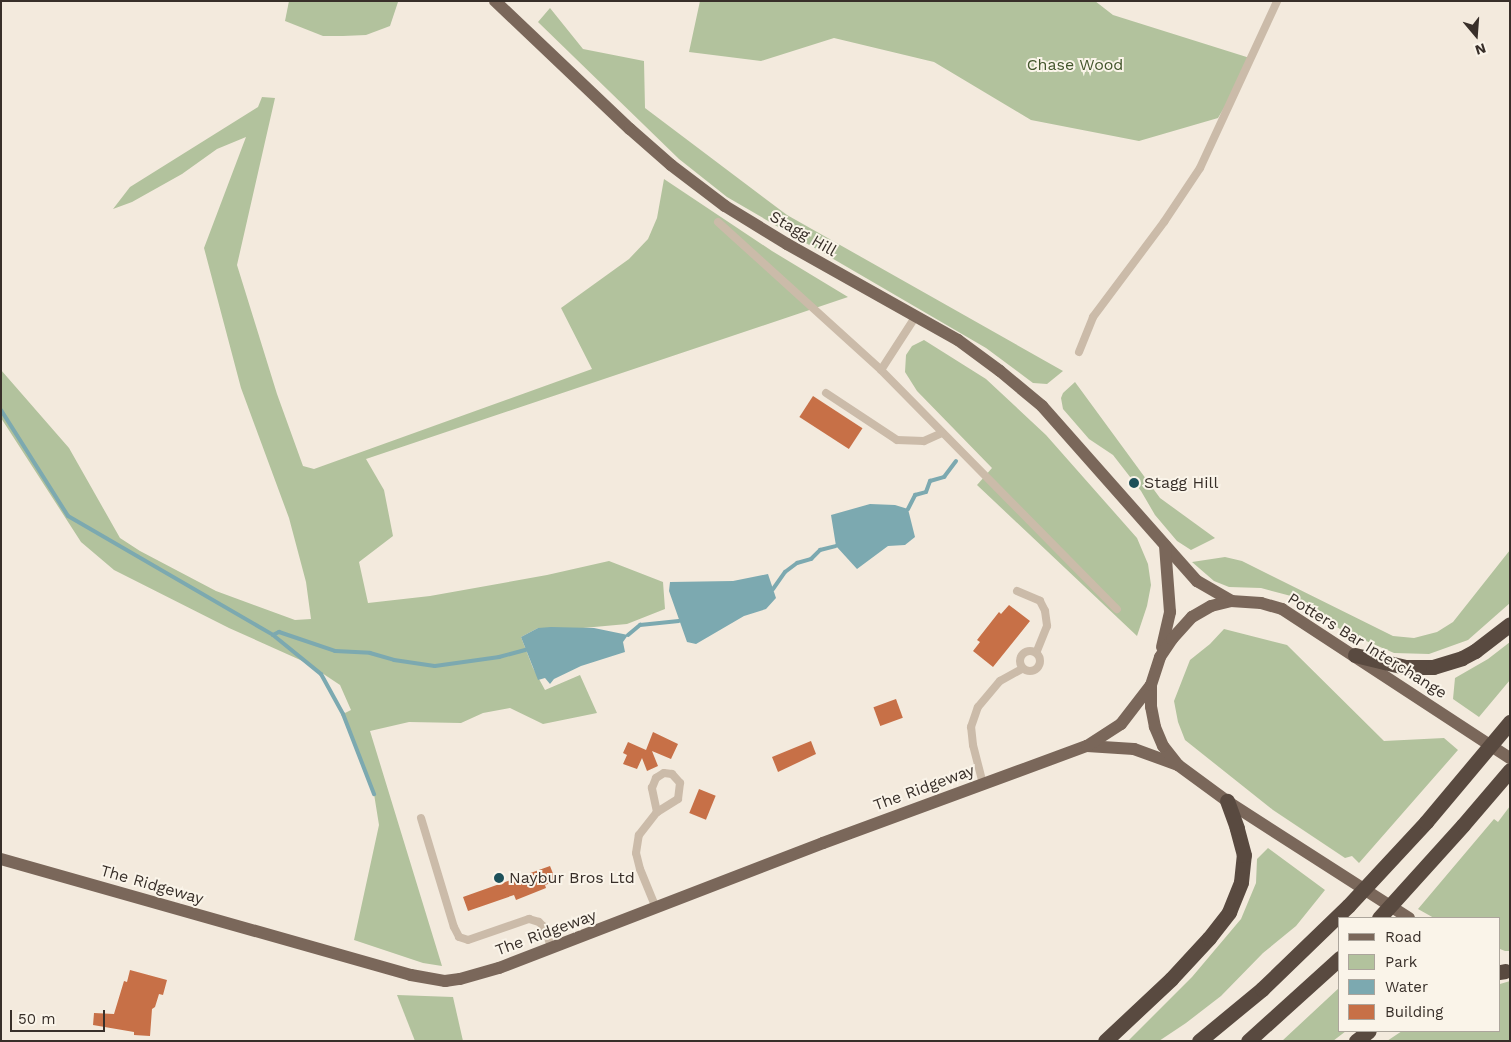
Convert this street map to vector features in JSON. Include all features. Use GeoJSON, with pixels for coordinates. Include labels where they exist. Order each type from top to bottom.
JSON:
{"type":"FeatureCollection","features":[{"type":"Feature","properties":{"kind":"highway"},"geometry":{"type":"LineString","coordinates":[[1355,655],[1405,667],[1433,667],[1446,664],[1475,651],[1510,624]]}},
{"type":"Feature","properties":{"kind":"highway"},"geometry":{"type":"LineString","coordinates":[[1199,1041],[1262,988],[1348,906],[1426,822],[1510,722]]}},
{"type":"Feature","properties":{"kind":"highway"},"geometry":{"type":"LineString","coordinates":[[1380,917],[1463,826],[1510,770]]}},
{"type":"Feature","properties":{"kind":"highway"},"geometry":{"type":"LineString","coordinates":[[1105,1041],[1171,979],[1209,938],[1229,912],[1241,882],[1244,855],[1227,800]]}},
{"type":"Feature","properties":{"kind":"highway"},"geometry":{"type":"LineString","coordinates":[[1248,1041],[1338,960]]}},
{"type":"Feature","properties":{"kind":"highway"},"geometry":{"type":"LineString","coordinates":[[1356,1041],[1368,1032]]}},
{"type":"Feature","properties":{"kind":"main road","name":"Stagg Hill"},"geometry":{"type":"LineString","coordinates":[[495,1],[630,130],[671,165],[726,206],[787,244],[958,340],[1042,406],[1197,581],[1231,601]]}},
{"type":"Feature","properties":{"kind":"main road"},"geometry":{"type":"LineString","coordinates":[[1160,657],[1170,612],[1165,545]]}},
{"type":"Feature","properties":{"kind":"main road","name":"Potters Bar Interchange"},"geometry":{"type":"LineString","coordinates":[[1407,917],[1227,800],[1178,765],[1163,746],[1155,727],[1151,708],[1151,685],[1160,657],[1172,639],[1192,617],[1211,606],[1231,601],[1261,603],[1282,609],[1510,758]]}},
{"type":"Feature","properties":{"kind":"main road","name":"The Ridgeway"},"geometry":{"type":"LineString","coordinates":[[1,859],[429,980],[446,981],[478,975],[552,948],[1087,746],[1122,724],[1151,685]]}},
{"type":"Feature","properties":{"kind":"main road","name":"The Ridgeway"},"geometry":{"type":"LineString","coordinates":[[1087,746],[1134,749],[1178,765]]}},
{"type":"Feature","properties":{"kind":"lane"},"geometry":{"type":"LineString","coordinates":[[1079,352],[1093,317],[1164,222],[1200,168],[1277,1]]}},
{"type":"Feature","properties":{"kind":"lane"},"geometry":{"type":"LineString","coordinates":[[718,222],[882,370],[1117,609]]}},
{"type":"Feature","properties":{"kind":"lane"},"geometry":{"type":"LineString","coordinates":[[882,370],[916,316]]}},
{"type":"Feature","properties":{"kind":"lane"},"geometry":{"type":"LineString","coordinates":[[826,393],[897,440],[924,441],[942,433]]}},
{"type":"Feature","properties":{"kind":"lane"},"geometry":{"type":"LineString","coordinates":[[1017,591],[1040,601],[1045,611],[1046,626],[1036,653]]}},
{"type":"Feature","properties":{"kind":"lane"},"geometry":{"type":"LineString","coordinates":[[1027,651],[1036,653],[1039,658],[1038,667],[1032,671],[1023,668],[1020,662],[1021,655],[1027,651]]}},
{"type":"Feature","properties":{"kind":"lane"},"geometry":{"type":"LineString","coordinates":[[983,784],[973,746],[971,727],[975,714],[988,692],[1000,681],[1023,668]]}},
{"type":"Feature","properties":{"kind":"lane"},"geometry":{"type":"LineString","coordinates":[[656,908],[640,869],[636,853],[639,835],[657,812],[678,799],[680,783],[678,778],[672,774],[664,773],[656,778],[652,788],[657,812]]}},
{"type":"Feature","properties":{"kind":"lane"},"geometry":{"type":"LineString","coordinates":[[421,818],[454,927],[459,936],[468,940],[528,920],[539,922],[543,926],[552,948]]}},
{"type":"Feature","properties":{"kind":"green space"},"geometry":{"type":"Polygon","coordinates":[[[289,1],[398,2],[390,26],[366,35],[323,36],[285,21],[289,1]]]}},
{"type":"Feature","properties":{"kind":"green space","name":"Chase Wood"},"geometry":{"type":"Polygon","coordinates":[[[700,1],[1095,1],[1113,15],[1253,59],[1218,118],[1139,141],[1031,120],[934,62],[834,38],[761,61],[689,52],[700,1]]]}},
{"type":"Feature","properties":{"kind":"green space"},"geometry":{"type":"Polygon","coordinates":[[[550,8],[583,49],[644,61],[645,108],[787,215],[1063,371],[1047,384],[1033,383],[986,348],[727,197],[679,159],[538,22],[550,8]]]}},
{"type":"Feature","properties":{"kind":"green space"},"geometry":{"type":"Polygon","coordinates":[[[262,97],[275,98],[237,265],[277,394],[303,466],[314,469],[592,369],[561,308],[629,259],[648,239],[657,218],[664,179],[772,251],[848,297],[366,459],[384,490],[393,536],[359,562],[368,603],[430,596],[547,575],[609,561],[663,582],[665,609],[627,624],[572,629],[538,628],[521,637],[533,668],[545,690],[580,675],[597,713],[543,724],[510,708],[483,713],[461,723],[409,722],[370,731],[442,966],[423,963],[354,940],[379,825],[374,794],[343,714],[351,710],[340,685],[307,663],[229,628],[114,570],[81,542],[1,418],[1,370],[69,448],[120,538],[140,551],[216,591],[295,620],[311,619],[306,582],[289,518],[241,388],[204,248],[246,137],[217,149],[182,174],[132,202],[113,209],[130,187],[258,107],[262,97]]]}},
{"type":"Feature","properties":{"kind":"green space"},"geometry":{"type":"Polygon","coordinates":[[[924,340],[986,379],[1046,435],[1137,538],[1148,564],[1151,585],[1147,606],[1137,636],[977,485],[992,468],[917,391],[905,372],[906,355],[912,346],[924,340]]]}},
{"type":"Feature","properties":{"kind":"green space"},"geometry":{"type":"Polygon","coordinates":[[[1075,382],[1160,498],[1215,538],[1191,550],[1177,541],[1155,515],[1141,491],[1113,455],[1089,439],[1063,409],[1061,398],[1063,393],[1075,382]]]}},
{"type":"Feature","properties":{"kind":"green space"},"geometry":{"type":"Polygon","coordinates":[[[1510,550],[1510,603],[1468,640],[1429,654],[1394,653],[1343,631],[1291,596],[1261,588],[1229,587],[1214,581],[1192,562],[1225,557],[1242,561],[1393,636],[1414,638],[1437,632],[1453,622],[1510,550]]]}},
{"type":"Feature","properties":{"kind":"green space"},"geometry":{"type":"Polygon","coordinates":[[[1224,629],[1287,645],[1384,741],[1444,738],[1458,750],[1359,863],[1352,856],[1345,858],[1273,810],[1185,740],[1178,722],[1174,701],[1190,660],[1210,644],[1224,629]]]}},
{"type":"Feature","properties":{"kind":"green space"},"geometry":{"type":"Polygon","coordinates":[[[1510,642],[1510,680],[1479,717],[1453,699],[1455,678],[1488,659],[1510,642]]]}},
{"type":"Feature","properties":{"kind":"green space"},"geometry":{"type":"Polygon","coordinates":[[[1510,806],[1510,951],[1501,949],[1501,917],[1432,917],[1418,909],[1494,819],[1498,822],[1510,806]]]}},
{"type":"Feature","properties":{"kind":"green space"},"geometry":{"type":"Polygon","coordinates":[[[1268,848],[1325,890],[1296,926],[1263,953],[1221,996],[1186,1023],[1159,1041],[1128,1041],[1192,977],[1241,919],[1256,883],[1257,859],[1268,848]]]}},
{"type":"Feature","properties":{"kind":"green space"},"geometry":{"type":"Polygon","coordinates":[[[1510,981],[1510,1041],[1387,1041],[1400,1032],[1501,1032],[1501,984],[1510,981]]]}},
{"type":"Feature","properties":{"kind":"green space"},"geometry":{"type":"Polygon","coordinates":[[[1338,989],[1338,1032],[1345,1032],[1333,1041],[1282,1041],[1338,989]]]}},
{"type":"Feature","properties":{"kind":"green space"},"geometry":{"type":"Polygon","coordinates":[[[397,995],[453,997],[463,1041],[415,1041],[397,995]]]}},
{"type":"Feature","properties":{"kind":"water"},"geometry":{"type":"Polygon","coordinates":[[[870,504],[895,505],[908,509],[915,537],[905,545],[888,546],[857,569],[836,546],[831,515],[870,504]]]}},
{"type":"Feature","properties":{"kind":"water"},"geometry":{"type":"Polygon","coordinates":[[[768,574],[776,598],[766,609],[744,616],[696,644],[687,642],[669,591],[670,582],[733,581],[768,574]]]}},
{"type":"Feature","properties":{"kind":"water"},"geometry":{"type":"Polygon","coordinates":[[[538,628],[594,628],[628,635],[623,642],[625,652],[581,666],[554,679],[550,684],[545,678],[538,680],[521,637],[538,628]]]}},
{"type":"Feature","properties":{"kind":"building"},"geometry":{"type":"Polygon","coordinates":[[[813,396],[862,428],[849,449],[799,417],[813,396]]]}},
{"type":"Feature","properties":{"kind":"building"},"geometry":{"type":"Polygon","coordinates":[[[1009,605],[1030,621],[993,667],[973,651],[980,642],[977,640],[999,612],[1001,614],[1009,605]]]}},
{"type":"Feature","properties":{"kind":"building"},"geometry":{"type":"Polygon","coordinates":[[[896,699],[903,718],[880,726],[873,707],[896,699]]]}},
{"type":"Feature","properties":{"kind":"building"},"geometry":{"type":"Polygon","coordinates":[[[653,732],[678,744],[671,759],[652,751],[658,766],[647,771],[642,758],[637,769],[623,764],[627,755],[623,753],[628,742],[646,750],[653,732]]]}},
{"type":"Feature","properties":{"kind":"building"},"geometry":{"type":"Polygon","coordinates":[[[811,741],[816,754],[778,772],[772,757],[811,741]]]}},
{"type":"Feature","properties":{"kind":"building"},"geometry":{"type":"Polygon","coordinates":[[[699,789],[716,796],[706,820],[689,813],[699,789]]]}},
{"type":"Feature","properties":{"kind":"building"},"geometry":{"type":"Polygon","coordinates":[[[550,866],[556,881],[545,885],[546,888],[516,900],[514,895],[468,911],[463,897],[550,866]]]}},
{"type":"Feature","properties":{"kind":"building"},"geometry":{"type":"Polygon","coordinates":[[[130,970],[167,980],[163,995],[159,994],[155,1007],[152,1009],[150,1036],[134,1035],[134,1032],[93,1025],[94,1013],[114,1014],[124,981],[127,982],[130,970]]]}},
{"type":"Feature","properties":{"kind":"waterway"},"geometry":{"type":"LineString","coordinates":[[1,410],[68,516],[273,635],[321,674],[343,714],[374,794]]}},
{"type":"Feature","properties":{"kind":"waterway"},"geometry":{"type":"LineString","coordinates":[[908,509],[915,495],[926,492],[930,481],[944,477],[956,461]]}},
{"type":"Feature","properties":{"kind":"waterway"},"geometry":{"type":"LineString","coordinates":[[773,589],[785,572],[797,563],[811,559],[820,550],[836,546]]}},
{"type":"Feature","properties":{"kind":"waterway"},"geometry":{"type":"LineString","coordinates":[[628,635],[640,625],[679,621]]}},
{"type":"Feature","properties":{"kind":"waterway"},"geometry":{"type":"LineString","coordinates":[[273,635],[279,632],[335,651],[370,653],[394,660],[435,666],[499,657],[526,650]]}},
{"type":"Feature","properties":{"kind":"place","name":"Stagg Hill"},"geometry":{"type":"Point","coordinates":[1134,483]}},
{"type":"Feature","properties":{"kind":"place","name":"Naybur Bros Ltd"},"geometry":{"type":"Point","coordinates":[499,878]}}]}
